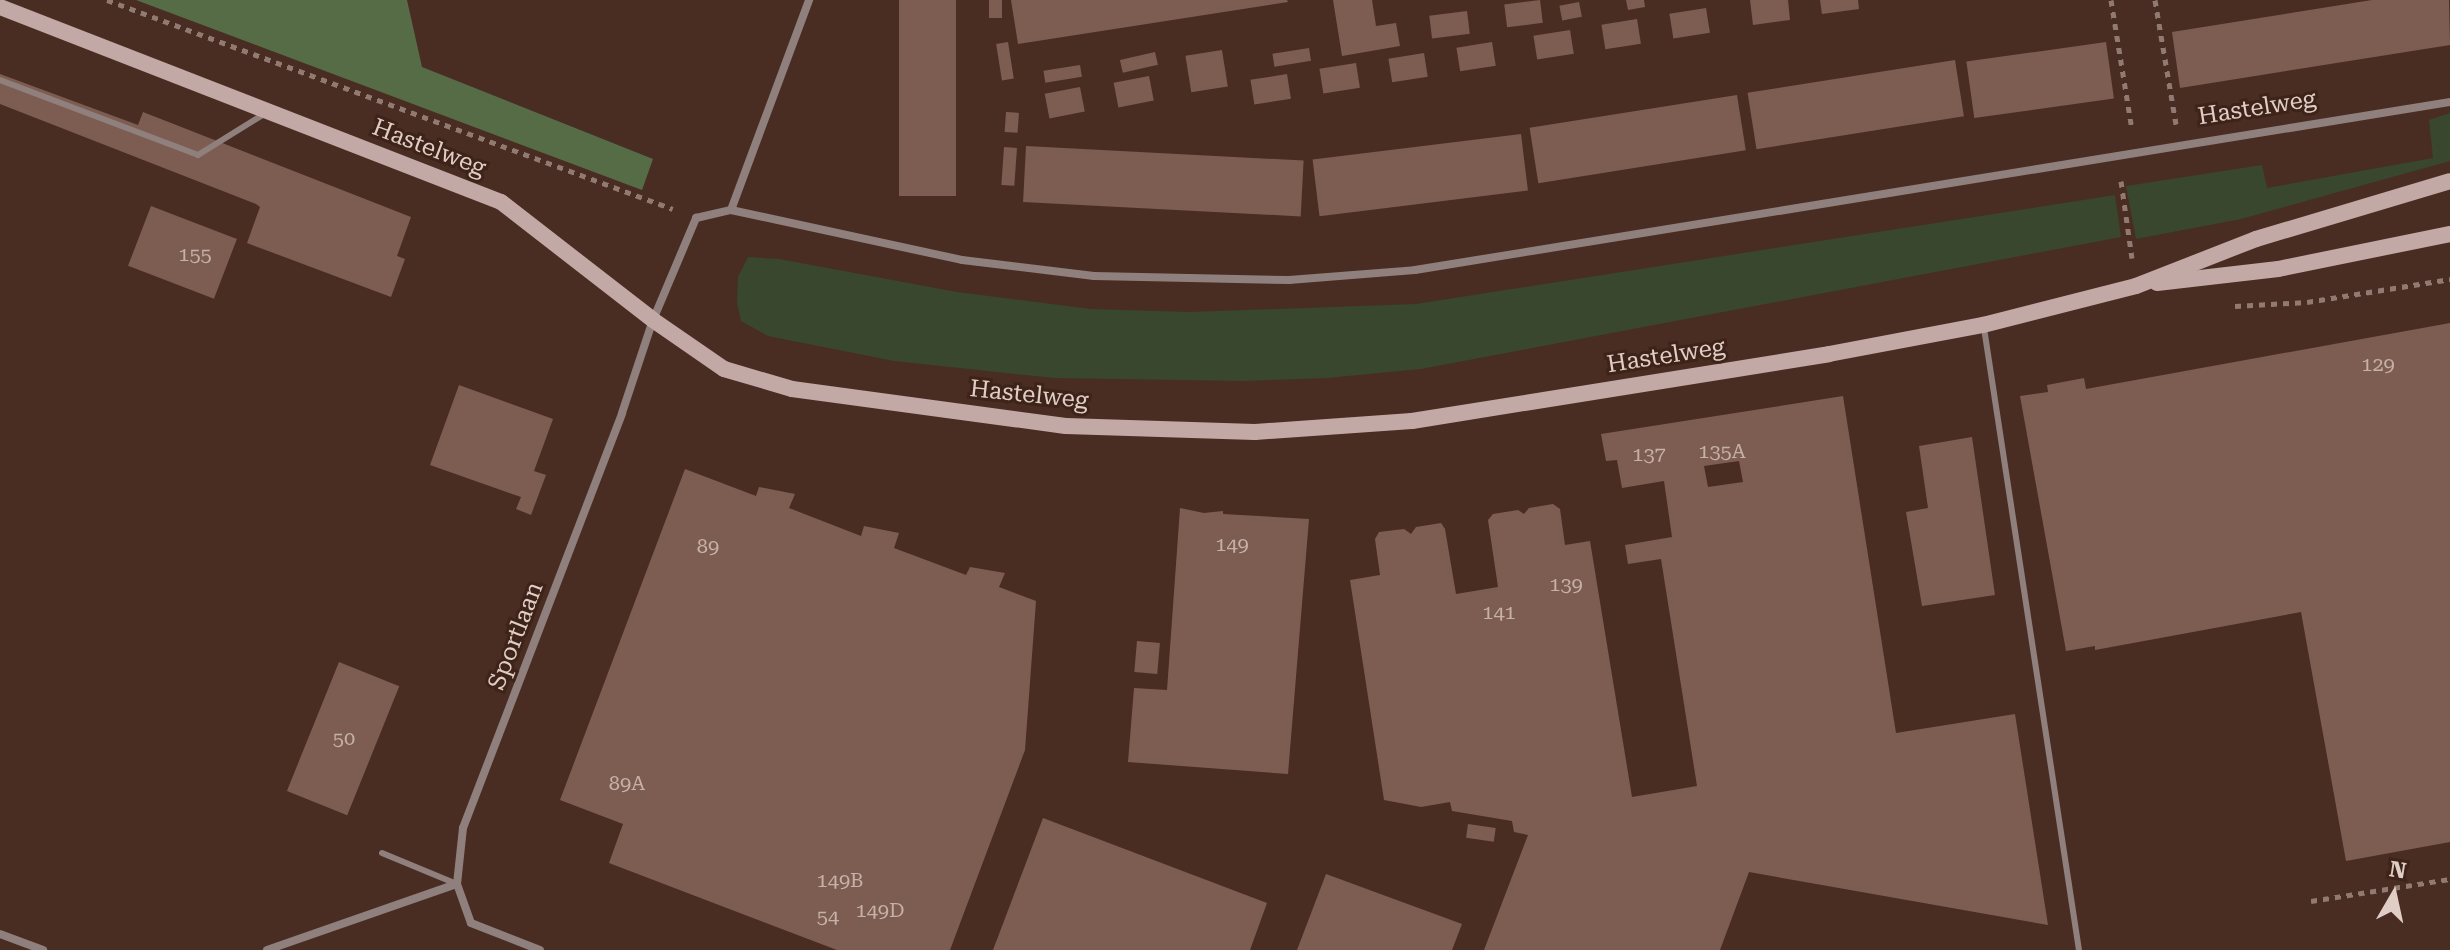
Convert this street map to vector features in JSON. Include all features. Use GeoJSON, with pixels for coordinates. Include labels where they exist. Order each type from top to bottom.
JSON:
{"type":"FeatureCollection","features":[{"type":"Feature","properties":{"kind":"street"},"geometry":{"type":"LineString","coordinates":[[731,210],[809,0]]}},
{"type":"Feature","properties":{"kind":"street","name":"Hastelweg"},"geometry":{"type":"LineString","coordinates":[[0,7],[501,202],[653,320],[724,369],[792,389],[1066,426],[1255,432],[1412,421],[1829,354],[1983,325],[2136,286],[2256,239],[2450,181]]}},
{"type":"Feature","properties":{"kind":"street","name":"Hastelweg"},"geometry":{"type":"LineString","coordinates":[[696,218],[731,210],[962,260],[1094,276],[1289,280],[1415,270],[2450,102]]}},
{"type":"Feature","properties":{"kind":"street","name":"Sportlaan"},"geometry":{"type":"LineString","coordinates":[[457,884],[463,828],[622,413],[653,320],[696,218]]}},
{"type":"Feature","properties":{"kind":"street","name":"Hastelweg"},"geometry":{"type":"LineString","coordinates":[[2136,286],[2278,269],[2450,234]]}},
{"type":"Feature","properties":{"kind":"street"},"geometry":{"type":"LineString","coordinates":[[267,950],[457,884],[471,923],[540,950]]}},
{"type":"Feature","properties":{"kind":"street"},"geometry":{"type":"LineString","coordinates":[[0,934],[43,950]]}},
{"type":"Feature","properties":{"kind":"lane"},"geometry":{"type":"LineString","coordinates":[[0,80],[198,155],[268,112]]}},
{"type":"Feature","properties":{"kind":"lane"},"geometry":{"type":"LineString","coordinates":[[1983,325],[2079,950]]}},
{"type":"Feature","properties":{"kind":"lane"},"geometry":{"type":"LineString","coordinates":[[382,853],[457,884]]}},
{"type":"Feature","properties":{"kind":"path"},"geometry":{"type":"LineString","coordinates":[[107,0],[696,218]]}},
{"type":"Feature","properties":{"kind":"path"},"geometry":{"type":"LineString","coordinates":[[2111,0],[2136,153]]}},
{"type":"Feature","properties":{"kind":"path"},"geometry":{"type":"LineString","coordinates":[[2155,0],[2179,145]]}},
{"type":"Feature","properties":{"kind":"path"},"geometry":{"type":"LineString","coordinates":[[2118,156],[2136,286]]}},
{"type":"Feature","properties":{"kind":"path"},"geometry":{"type":"LineString","coordinates":[[2311,901],[2450,879]]}},
{"type":"Feature","properties":{"kind":"green space"},"geometry":{"type":"Polygon","coordinates":[[[136,0],[407,0],[422,67],[653,159],[642,190],[136,0]]]}},
{"type":"Feature","properties":{"kind":"green space"},"geometry":{"type":"Polygon","coordinates":[[[2450,113],[2450,161],[2241,219],[2136,239],[2126,186],[2262,165],[2267,188],[2433,158],[2429,120],[2450,113]]]}},
{"type":"Feature","properties":{"kind":"green space"},"geometry":{"type":"Polygon","coordinates":[[[2115,195],[2121,237],[1421,369],[1327,378],[1244,381],[1054,378],[894,361],[768,336],[741,321],[737,303],[738,277],[748,257],[779,259],[957,292],[1091,309],[1190,312],[1416,304],[2115,195]]]}},
{"type":"Feature","properties":{"kind":"building"},"geometry":{"type":"Polygon","coordinates":[[[899,0],[956,0],[956,196],[899,196],[899,0]]]}},
{"type":"Feature","properties":{"kind":"building"},"geometry":{"type":"Polygon","coordinates":[[[989,0],[1002,0],[1002,18],[989,18],[989,0]]]}},
{"type":"Feature","properties":{"kind":"building"},"geometry":{"type":"Polygon","coordinates":[[[1011,0],[1287,0],[1288,2],[1018,44],[1011,0]]]}},
{"type":"Feature","properties":{"kind":"building"},"geometry":{"type":"Polygon","coordinates":[[[1333,0],[1372,0],[1376,26],[1396,23],[1400,46],[1342,56],[1333,0]]]}},
{"type":"Feature","properties":{"kind":"building"},"geometry":{"type":"Polygon","coordinates":[[[1540,0],[1543,23],[1507,27],[1504,4],[1540,0]]]}},
{"type":"Feature","properties":{"kind":"building"},"geometry":{"type":"Polygon","coordinates":[[[1626,0],[1644,0],[1645,7],[1628,10],[1626,0]]]}},
{"type":"Feature","properties":{"kind":"building"},"geometry":{"type":"Polygon","coordinates":[[[1750,0],[1788,0],[1790,20],[1753,25],[1750,0]]]}},
{"type":"Feature","properties":{"kind":"building"},"geometry":{"type":"Polygon","coordinates":[[[1820,0],[1858,0],[1859,9],[1822,14],[1820,0]]]}},
{"type":"Feature","properties":{"kind":"building"},"geometry":{"type":"Polygon","coordinates":[[[2372,0],[2449,0],[2450,45],[2180,88],[2172,32],[2372,0]]]}},
{"type":"Feature","properties":{"kind":"building"},"geometry":{"type":"Polygon","coordinates":[[[1579,2],[1582,17],[1562,21],[1559,6],[1579,2]]]}},
{"type":"Feature","properties":{"kind":"building"},"geometry":{"type":"Polygon","coordinates":[[[1706,8],[1710,33],[1673,38],[1669,14],[1706,8]]]}},
{"type":"Feature","properties":{"kind":"building"},"geometry":{"type":"Polygon","coordinates":[[[1467,11],[1470,34],[1432,38],[1429,16],[1467,11]]]}},
{"type":"Feature","properties":{"kind":"building"},"geometry":{"type":"Polygon","coordinates":[[[1637,19],[1641,44],[1605,49],[1601,25],[1637,19]]]}},
{"type":"Feature","properties":{"kind":"building"},"geometry":{"type":"Polygon","coordinates":[[[1570,30],[1574,54],[1537,59],[1533,36],[1570,30]]]}},
{"type":"Feature","properties":{"kind":"building"},"geometry":{"type":"Polygon","coordinates":[[[1008,42],[1014,79],[1002,80],[996,44],[1008,42]]]}},
{"type":"Feature","properties":{"kind":"building"},"geometry":{"type":"Polygon","coordinates":[[[1492,42],[1496,66],[1460,71],[1456,48],[1492,42]]]}},
{"type":"Feature","properties":{"kind":"building"},"geometry":{"type":"Polygon","coordinates":[[[2106,42],[2114,98],[1974,118],[1966,62],[2106,42]]]}},
{"type":"Feature","properties":{"kind":"building"},"geometry":{"type":"Polygon","coordinates":[[[1309,48],[1311,61],[1274,67],[1272,54],[1309,48]]]}},
{"type":"Feature","properties":{"kind":"building"},"geometry":{"type":"Polygon","coordinates":[[[1222,50],[1228,87],[1191,92],[1185,56],[1222,50]]]}},
{"type":"Feature","properties":{"kind":"building"},"geometry":{"type":"Polygon","coordinates":[[[1155,52],[1158,65],[1123,73],[1120,60],[1155,52]]]}},
{"type":"Feature","properties":{"kind":"building"},"geometry":{"type":"Polygon","coordinates":[[[1424,53],[1428,77],[1392,82],[1388,59],[1424,53]]]}},
{"type":"Feature","properties":{"kind":"building"},"geometry":{"type":"Polygon","coordinates":[[[1955,60],[1964,116],[1757,149],[1748,93],[1955,60]]]}},
{"type":"Feature","properties":{"kind":"building"},"geometry":{"type":"Polygon","coordinates":[[[1356,63],[1360,88],[1323,93],[1319,69],[1356,63]]]}},
{"type":"Feature","properties":{"kind":"building"},"geometry":{"type":"Polygon","coordinates":[[[1080,65],[1082,77],[1045,83],[1043,71],[1080,65]]]}},
{"type":"Feature","properties":{"kind":"building"},"geometry":{"type":"Polygon","coordinates":[[[0,74],[138,125],[143,112],[411,217],[397,256],[405,259],[391,297],[247,243],[260,207],[256,204],[0,104],[0,74]]]}},
{"type":"Feature","properties":{"kind":"building"},"geometry":{"type":"Polygon","coordinates":[[[1287,74],[1291,99],[1254,104],[1250,80],[1287,74]]]}},
{"type":"Feature","properties":{"kind":"building"},"geometry":{"type":"Polygon","coordinates":[[[1149,76],[1154,101],[1118,107],[1114,83],[1149,76]]]}},
{"type":"Feature","properties":{"kind":"building"},"geometry":{"type":"Polygon","coordinates":[[[1080,87],[1085,112],[1049,118],[1045,94],[1080,87]]]}},
{"type":"Feature","properties":{"kind":"building"},"geometry":{"type":"Polygon","coordinates":[[[1737,95],[1746,150],[1538,183],[1530,128],[1737,95]]]}},
{"type":"Feature","properties":{"kind":"building"},"geometry":{"type":"Polygon","coordinates":[[[1006,112],[1019,113],[1018,133],[1005,132],[1006,112]]]}},
{"type":"Feature","properties":{"kind":"building"},"geometry":{"type":"Polygon","coordinates":[[[1521,134],[1528,191],[1320,216],[1313,160],[1521,134]]]}},
{"type":"Feature","properties":{"kind":"building"},"geometry":{"type":"Polygon","coordinates":[[[1026,146],[1304,161],[1301,216],[1023,202],[1026,146]]]}},
{"type":"Feature","properties":{"kind":"building"},"geometry":{"type":"Polygon","coordinates":[[[1004,147],[1017,148],[1014,186],[1001,185],[1004,147]]]}},
{"type":"Feature","properties":{"kind":"building"},"geometry":{"type":"Polygon","coordinates":[[[151,206],[237,239],[214,299],[128,266],[151,206]]]}},
{"type":"Feature","properties":{"kind":"building"},"geometry":{"type":"Polygon","coordinates":[[[2450,323],[2450,842],[2346,861],[2301,612],[2095,650],[2095,646],[2066,651],[2020,396],[2048,392],[2047,385],[2084,378],[2086,389],[2450,323]]]}},
{"type":"Feature","properties":{"kind":"building"},"geometry":{"type":"Polygon","coordinates":[[[459,385],[553,419],[534,471],[546,475],[531,515],[516,509],[521,497],[430,465],[459,385]]]}},
{"type":"Feature","properties":{"kind":"building"},"geometry":{"type":"Polygon","coordinates":[[[1843,396],[1896,733],[2015,714],[2048,925],[1749,872],[1720,950],[1484,950],[1528,835],[1514,832],[1512,821],[1452,811],[1450,802],[1421,807],[1384,800],[1350,580],[1380,575],[1375,539],[1379,532],[1404,529],[1411,534],[1416,527],[1441,523],[1445,529],[1456,594],[1498,587],[1488,520],[1493,514],[1518,510],[1524,514],[1529,508],[1553,504],[1560,509],[1565,545],[1590,541],[1632,797],[1697,786],[1661,559],[1628,564],[1625,545],[1672,537],[1664,481],[1622,488],[1617,460],[1606,461],[1601,434],[1843,396]],[[1739,461],[1704,466],[1708,487],[1743,482],[1739,461]]]}},
{"type":"Feature","properties":{"kind":"building"},"geometry":{"type":"Polygon","coordinates":[[[1972,437],[1995,595],[1922,606],[1906,512],[1928,508],[1919,446],[1972,437]]]}},
{"type":"Feature","properties":{"kind":"building"},"geometry":{"type":"Polygon","coordinates":[[[685,469],[756,496],[759,487],[795,494],[789,508],[861,536],[864,526],[899,533],[894,548],[966,575],[970,567],[1005,573],[999,587],[1036,601],[1025,750],[950,950],[837,950],[609,863],[623,824],[560,800],[685,469]]]}},
{"type":"Feature","properties":{"kind":"building"},"geometry":{"type":"Polygon","coordinates":[[[1180,508],[1204,513],[1223,511],[1223,514],[1309,519],[1288,774],[1128,762],[1134,688],[1167,690],[1180,508]]]}},
{"type":"Feature","properties":{"kind":"building"},"geometry":{"type":"Polygon","coordinates":[[[1137,641],[1160,643],[1157,674],[1134,672],[1137,641]]]}},
{"type":"Feature","properties":{"kind":"building"},"geometry":{"type":"Polygon","coordinates":[[[339,662],[399,686],[347,815],[287,791],[339,662]]]}},
{"type":"Feature","properties":{"kind":"building"},"geometry":{"type":"Polygon","coordinates":[[[1043,818],[1267,903],[1250,950],[993,950],[1043,818]]]}},
{"type":"Feature","properties":{"kind":"building"},"geometry":{"type":"Polygon","coordinates":[[[1468,824],[1496,828],[1494,842],[1466,838],[1468,824]]]}},
{"type":"Feature","properties":{"kind":"building"},"geometry":{"type":"Polygon","coordinates":[[[1326,874],[1462,924],[1452,950],[1297,950],[1326,874]]]}}]}
